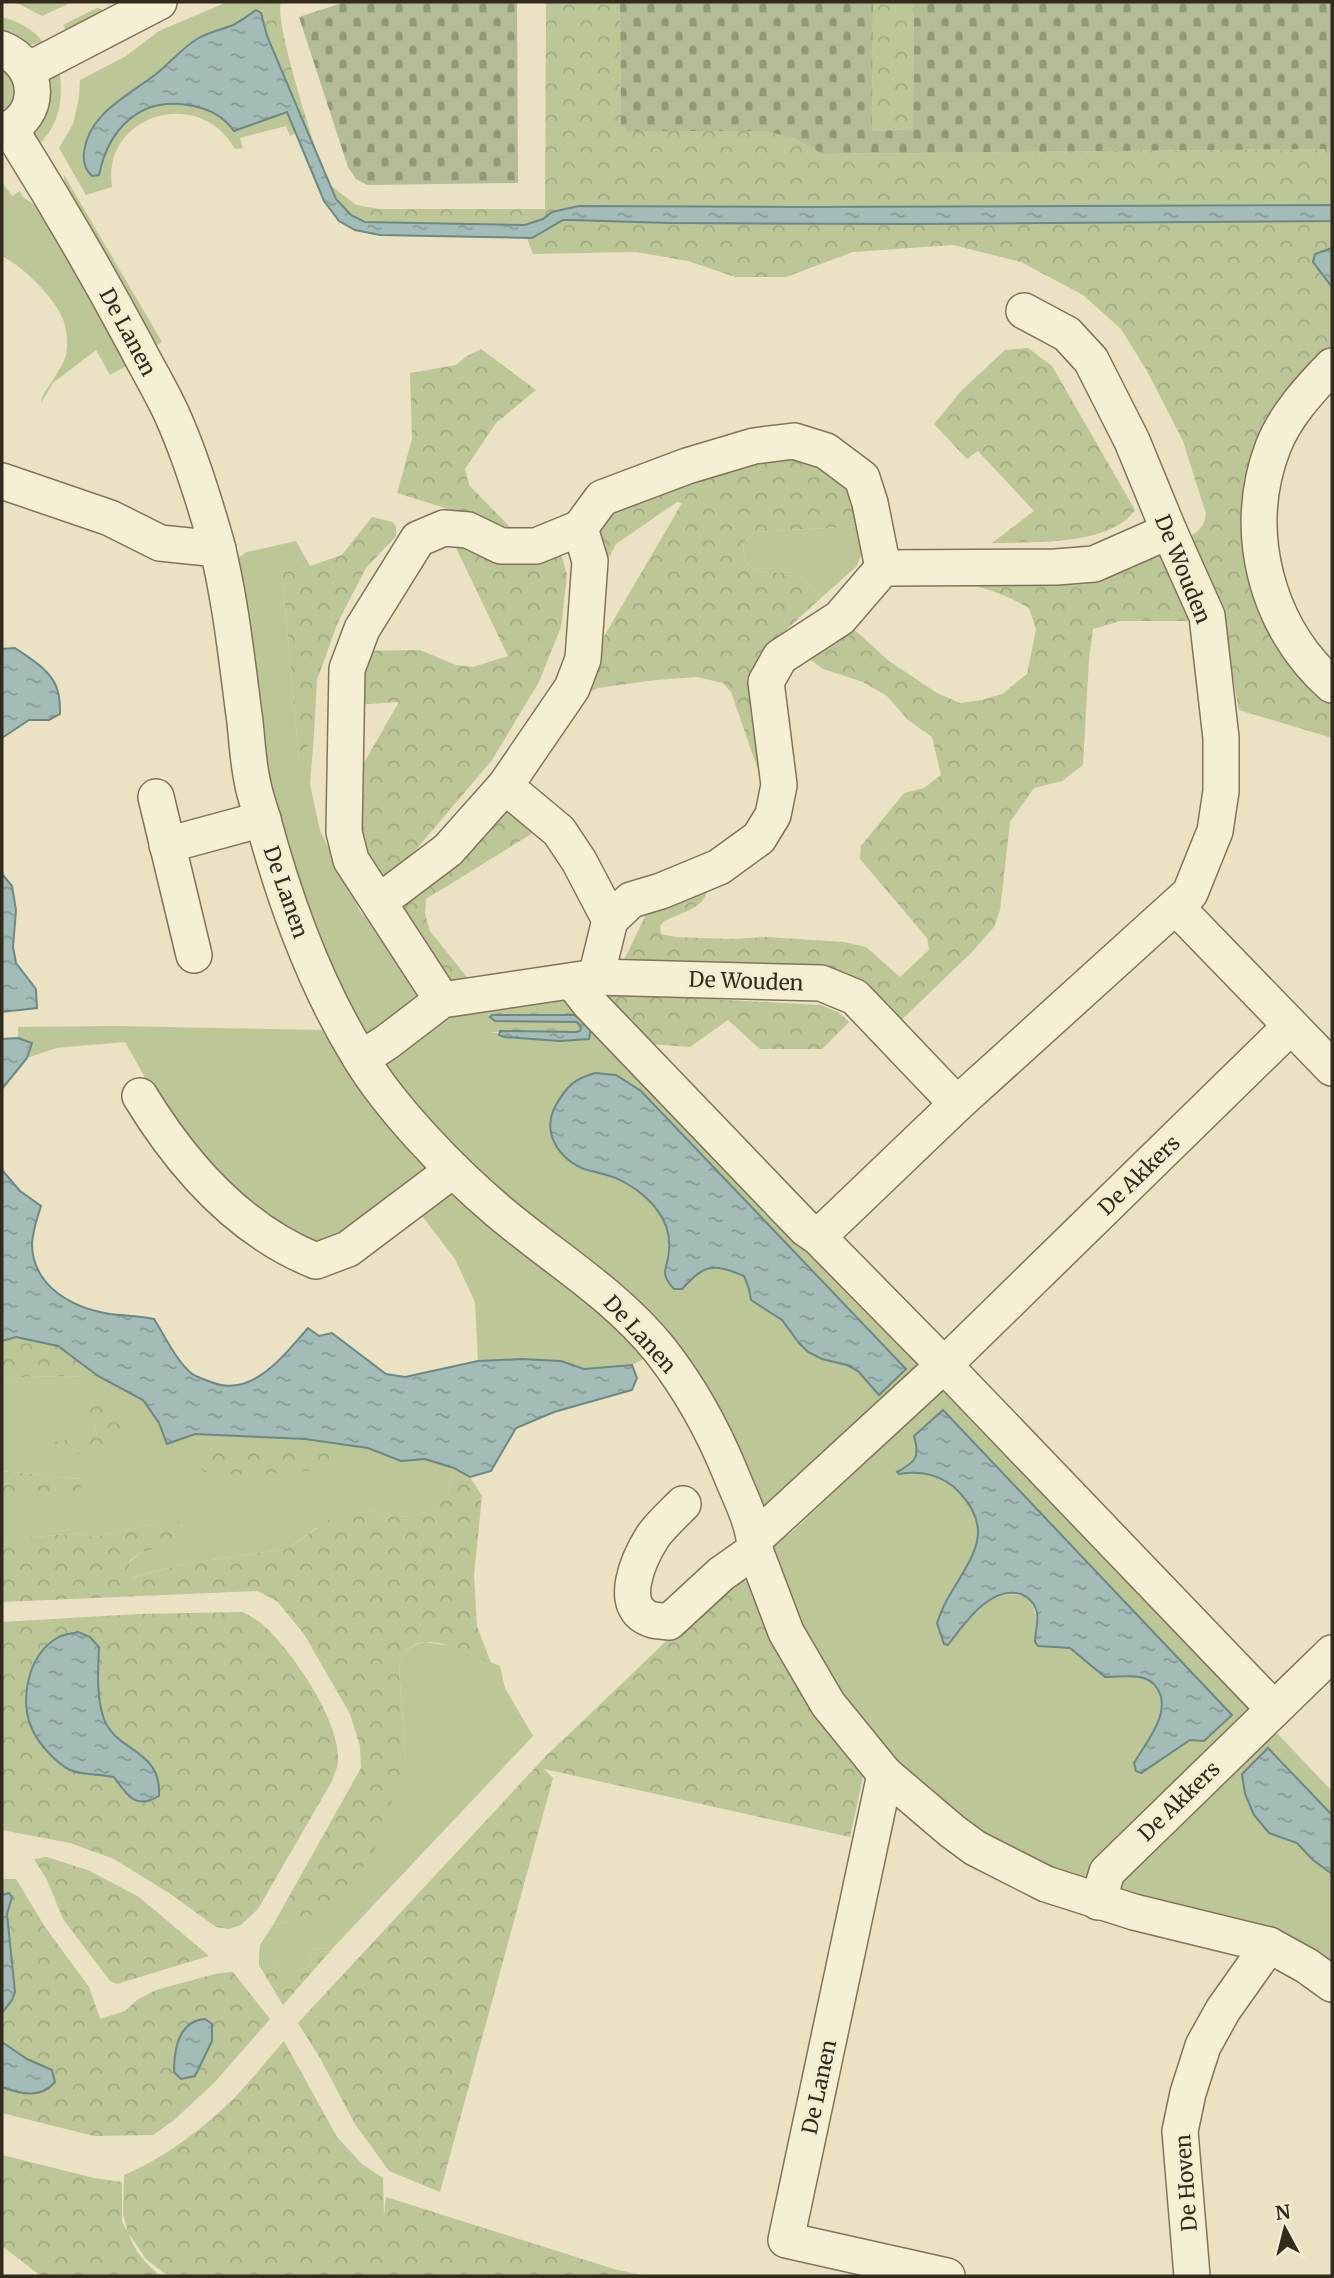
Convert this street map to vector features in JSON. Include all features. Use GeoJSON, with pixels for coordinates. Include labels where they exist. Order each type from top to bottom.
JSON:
{"type":"FeatureCollection","features":[{"type":"Feature","properties":{"kind":"street"},"geometry":{"type":"LineString","coordinates":[[6,130],[20,121],[28,111],[32,98],[32,85],[15,60],[159,2]]}},
{"type":"Feature","properties":{"kind":"street","name":"De Lanen"},"geometry":{"type":"LineString","coordinates":[[6,130],[111,300],[173,417],[202,493],[218,549],[236,651],[252,780],[277,874],[311,963],[335,1014],[361,1059],[396,1106],[453,1170],[498,1211],[592,1282],[659,1350],[689,1392],[712,1432],[738,1493],[786,1632],[828,1704],[885,1774],[975,1848],[1046,1884],[1098,1902],[1269,1945],[1307,1966],[1332,1984]]}},
{"type":"Feature","properties":{"kind":"street","name":"De Wouden"},"geometry":{"type":"LineString","coordinates":[[818,1237],[957,1104],[1190,893],[1215,831],[1221,791],[1221,738],[1207,616],[1168,531],[1132,440],[1091,360],[1068,334],[1024,312]]}},
{"type":"Feature","properties":{"kind":"street"},"geometry":{"type":"LineString","coordinates":[[1332,366],[1296,406],[1273,446],[1260,493],[1258,541],[1266,583],[1282,621],[1302,654],[1332,685]]}},
{"type":"Feature","properties":{"kind":"street"},"geometry":{"type":"LineString","coordinates":[[442,1000],[351,860],[344,832],[347,668],[362,629],[418,539],[444,528],[468,530],[500,546],[536,546],[580,528],[602,498],[732,452],[794,441],[826,451],[862,478],[870,503],[883,568]]}},
{"type":"Feature","properties":{"kind":"street"},"geometry":{"type":"LineString","coordinates":[[2,481],[110,518],[160,542],[218,549]]}},
{"type":"Feature","properties":{"kind":"street"},"geometry":{"type":"LineString","coordinates":[[379,902],[448,850],[505,786],[572,688],[583,659],[590,561],[580,528]]}},
{"type":"Feature","properties":{"kind":"street"},"geometry":{"type":"LineString","coordinates":[[1168,531],[1094,564],[1056,567],[883,568],[840,618],[780,657],[766,682],[779,785],[773,815],[759,838],[719,867],[661,891],[631,900],[610,920],[584,979],[590,1004],[806,1229],[818,1237],[944,1365],[1274,1709]]}},
{"type":"Feature","properties":{"kind":"street"},"geometry":{"type":"LineString","coordinates":[[505,786],[559,831],[579,861],[610,920]]}},
{"type":"Feature","properties":{"kind":"street"},"geometry":{"type":"LineString","coordinates":[[156,797],[194,955]]}},
{"type":"Feature","properties":{"kind":"street","name":"De Lanen"},"geometry":{"type":"LineString","coordinates":[[167,845],[262,819]]}},
{"type":"Feature","properties":{"kind":"street"},"geometry":{"type":"LineString","coordinates":[[1176,907],[1332,1068]]}},
{"type":"Feature","properties":{"kind":"street","name":"De Wouden"},"geometry":{"type":"LineString","coordinates":[[361,1059],[442,1000],[584,979],[821,983],[855,998],[957,1104]]}},
{"type":"Feature","properties":{"kind":"street","name":"De Akkers"},"geometry":{"type":"LineString","coordinates":[[755,1545],[944,1365],[1291,1026]]}},
{"type":"Feature","properties":{"kind":"street"},"geometry":{"type":"LineString","coordinates":[[140,1096],[184,1160],[233,1211],[289,1250],[316,1261],[348,1249],[453,1170]]}},
{"type":"Feature","properties":{"kind":"street"},"geometry":{"type":"LineString","coordinates":[[683,1504],[654,1535],[637,1567],[631,1591],[638,1610],[651,1620],[669,1622],[755,1545]]}},
{"type":"Feature","properties":{"kind":"street","name":"De Akkers"},"geometry":{"type":"LineString","coordinates":[[1098,1902],[1107,1872],[1332,1653]]}},
{"type":"Feature","properties":{"kind":"street","name":"De Lanen"},"geometry":{"type":"LineString","coordinates":[[885,1774],[786,2240],[947,2276]]}},
{"type":"Feature","properties":{"kind":"street","name":"De Hoven"},"geometry":{"type":"LineString","coordinates":[[1192,2276],[1180,2131],[1188,2093],[1203,2046],[1223,2010],[1269,1945]]}},
{"type":"Feature","properties":{"kind":"green space"},"geometry":{"type":"Polygon","coordinates":[[[9,2],[72,2],[42,16],[9,2]]]}},
{"type":"Feature","properties":{"kind":"green space"},"geometry":{"type":"Polygon","coordinates":[[[227,2],[270,2],[261,13],[256,11],[235,24],[199,37],[152,77],[107,110],[99,175],[111,139],[126,121],[139,112],[167,103],[197,106],[223,120],[234,131],[287,112],[296,133],[290,136],[286,126],[240,138],[243,148],[235,149],[219,129],[199,118],[178,114],[156,117],[137,126],[122,141],[113,162],[112,187],[86,195],[59,148],[73,124],[80,80],[126,56],[159,31],[227,2]]]}},
{"type":"Feature","properties":{"kind":"green space"},"geometry":{"type":"Polygon","coordinates":[[[270,2],[281,2],[280,14],[288,55],[320,163],[267,36],[261,13],[270,2]]]}},
{"type":"Feature","properties":{"kind":"green space"},"geometry":{"type":"Polygon","coordinates":[[[345,2],[517,2],[518,183],[367,185],[356,179],[348,167],[299,17],[345,2]]]}},
{"type":"Feature","properties":{"kind":"green space"},"geometry":{"type":"Polygon","coordinates":[[[546,2],[620,2],[621,126],[628,131],[764,131],[793,138],[823,154],[1332,149],[1332,205],[579,206],[552,212],[543,219],[525,225],[380,224],[363,220],[343,207],[330,185],[356,205],[380,209],[545,209],[546,2]]]}},
{"type":"Feature","properties":{"kind":"green space"},"geometry":{"type":"Polygon","coordinates":[[[620,2],[873,2],[872,131],[913,129],[914,2],[1332,2],[1332,149],[823,154],[793,138],[764,131],[628,131],[621,126],[620,2]]]}},
{"type":"Feature","properties":{"kind":"green space"},"geometry":{"type":"Polygon","coordinates":[[[873,2],[914,2],[913,129],[872,131],[873,2]]]}},
{"type":"Feature","properties":{"kind":"green space"},"geometry":{"type":"Polygon","coordinates":[[[97,8],[102,9],[101,14],[67,32],[63,25],[97,8]]]}},
{"type":"Feature","properties":{"kind":"green space"},"geometry":{"type":"Polygon","coordinates":[[[2,17],[26,27],[43,43],[28,45],[2,37],[2,17]]]}},
{"type":"Feature","properties":{"kind":"green space"},"geometry":{"type":"Polygon","coordinates":[[[2,63],[17,81],[16,102],[2,118],[2,63]]]}},
{"type":"Feature","properties":{"kind":"green space"},"geometry":{"type":"Polygon","coordinates":[[[59,69],[59,110],[51,128],[38,146],[33,134],[34,127],[48,78],[59,69]]]}},
{"type":"Feature","properties":{"kind":"green space"},"geometry":{"type":"Polygon","coordinates":[[[64,175],[162,342],[151,349],[65,202],[64,175]]]}},
{"type":"Feature","properties":{"kind":"green space"},"geometry":{"type":"Polygon","coordinates":[[[2,182],[12,196],[20,191],[23,197],[47,213],[134,362],[110,375],[96,350],[53,383],[41,403],[66,355],[66,330],[60,313],[47,294],[20,267],[2,256],[2,182]]]}},
{"type":"Feature","properties":{"kind":"green space"},"geometry":{"type":"Polygon","coordinates":[[[563,220],[913,224],[1332,221],[1332,248],[1316,254],[1314,262],[1332,287],[1332,355],[1259,440],[1299,670],[1332,704],[1332,738],[1239,710],[1222,620],[1186,538],[1200,529],[1206,514],[1183,441],[1147,371],[1121,329],[1083,295],[1021,262],[953,245],[853,252],[786,277],[735,277],[688,261],[636,252],[533,254],[527,238],[532,238],[563,220]]]}},
{"type":"Feature","properties":{"kind":"green space"},"geometry":{"type":"Polygon","coordinates":[[[1028,348],[1052,366],[1135,510],[1123,522],[1108,530],[1069,540],[992,543],[1034,511],[978,451],[967,459],[934,424],[962,390],[1005,350],[1028,348]]]}},
{"type":"Feature","properties":{"kind":"green space"},"geometry":{"type":"Polygon","coordinates":[[[481,349],[536,390],[496,423],[465,469],[469,485],[512,529],[397,493],[412,439],[410,373],[456,365],[481,349]]]}},
{"type":"Feature","properties":{"kind":"green space"},"geometry":{"type":"Polygon","coordinates":[[[772,452],[843,473],[863,526],[754,532],[744,542],[744,554],[752,568],[768,573],[797,572],[822,597],[763,651],[760,658],[764,787],[731,692],[723,683],[697,677],[598,688],[557,706],[598,511],[772,452]],[[677,502],[616,544],[608,559],[602,640],[682,503],[677,502]]]}},
{"type":"Feature","properties":{"kind":"green space"},"geometry":{"type":"Polygon","coordinates":[[[372,517],[393,522],[396,536],[366,568],[338,622],[317,680],[314,735],[299,760],[282,572],[342,555],[372,517]]]}},
{"type":"Feature","properties":{"kind":"green space"},"geometry":{"type":"Polygon","coordinates":[[[445,525],[558,543],[567,575],[561,627],[539,682],[492,760],[414,852],[392,873],[379,878],[338,808],[399,702],[341,706],[351,651],[420,650],[456,665],[473,667],[508,656],[445,525]]]}},
{"type":"Feature","properties":{"kind":"green space"},"geometry":{"type":"Polygon","coordinates":[[[863,526],[862,552],[857,566],[822,597],[797,572],[759,571],[752,568],[744,554],[744,542],[754,532],[863,526]]]}},
{"type":"Feature","properties":{"kind":"green space"},"geometry":{"type":"Polygon","coordinates":[[[1152,536],[1201,621],[1120,621],[1093,629],[1083,765],[1062,781],[1034,788],[1010,822],[1000,910],[994,927],[972,952],[892,1029],[869,1000],[623,962],[655,896],[707,890],[702,901],[696,906],[664,921],[660,926],[661,934],[676,937],[767,937],[844,942],[866,947],[900,977],[929,950],[927,938],[860,859],[861,846],[904,793],[924,788],[941,775],[932,737],[908,720],[887,696],[863,682],[823,669],[796,649],[836,613],[889,661],[937,693],[960,703],[1002,694],[1027,674],[1036,629],[1029,608],[996,592],[959,583],[1045,558],[1152,536]]]}},
{"type":"Feature","properties":{"kind":"green space"},"geometry":{"type":"Polygon","coordinates":[[[296,541],[310,566],[282,572],[299,759],[314,735],[310,784],[320,831],[360,911],[418,980],[419,998],[368,1038],[339,992],[271,809],[236,559],[247,552],[296,541]]]}},
{"type":"Feature","properties":{"kind":"green space"},"geometry":{"type":"Polygon","coordinates":[[[488,799],[541,828],[426,899],[425,914],[430,931],[474,986],[450,985],[396,916],[397,897],[488,799]]]}},
{"type":"Feature","properties":{"kind":"green space"},"geometry":{"type":"Polygon","coordinates":[[[570,990],[589,1026],[574,1015],[491,1017],[495,1021],[577,1022],[580,1031],[489,1032],[481,1022],[482,1011],[570,990]]]}},
{"type":"Feature","properties":{"kind":"green space"},"geometry":{"type":"Polygon","coordinates":[[[598,993],[820,1005],[838,1012],[849,1022],[822,1049],[760,1049],[728,1020],[690,1047],[648,1044],[598,993]]]}},
{"type":"Feature","properties":{"kind":"green space"},"geometry":{"type":"Polygon","coordinates":[[[490,999],[489,1032],[499,1033],[504,1037],[560,1041],[588,1039],[591,1028],[922,1360],[919,1370],[771,1507],[757,1504],[575,1256],[425,1124],[386,1065],[387,1059],[457,1010],[490,999]],[[641,1091],[551,1135],[570,1162],[623,1182],[642,1194],[658,1210],[664,1219],[668,1235],[664,1272],[682,1289],[703,1270],[710,1268],[724,1269],[744,1276],[749,1289],[773,1314],[783,1320],[799,1343],[822,1359],[847,1365],[858,1371],[879,1395],[641,1091]]]}},
{"type":"Feature","properties":{"kind":"green space"},"geometry":{"type":"Polygon","coordinates":[[[18,1027],[326,1030],[424,1164],[425,1175],[336,1240],[315,1247],[262,1223],[162,1107],[125,1042],[56,1048],[27,1058],[32,1043],[18,1038],[18,1027]]]}},
{"type":"Feature","properties":{"kind":"green space"},"geometry":{"type":"Polygon","coordinates":[[[452,1192],[595,1307],[645,1358],[632,1365],[584,1369],[561,1361],[478,1361],[475,1302],[455,1259],[419,1212],[452,1192]]]}},
{"type":"Feature","properties":{"kind":"green space"},"geometry":{"type":"Polygon","coordinates":[[[16,1337],[58,1346],[98,1376],[18,1377],[2,1383],[2,1341],[16,1337]]]}},
{"type":"Feature","properties":{"kind":"green space"},"geometry":{"type":"Polygon","coordinates":[[[98,1376],[143,1400],[159,1423],[167,1444],[195,1434],[305,1439],[368,1448],[401,1461],[425,1459],[454,1468],[448,1493],[434,1509],[413,1516],[398,1517],[369,1510],[316,1528],[287,1549],[184,1564],[130,1578],[129,1562],[142,1552],[153,1549],[164,1522],[94,1537],[79,1533],[2,1540],[2,1495],[71,1495],[80,1479],[2,1471],[2,1383],[18,1377],[98,1376]],[[82,1418],[94,1423],[97,1435],[91,1440],[58,1441],[44,1450],[124,1434],[82,1418]]]}},
{"type":"Feature","properties":{"kind":"green space"},"geometry":{"type":"Polygon","coordinates":[[[942,1392],[950,1393],[1250,1705],[1249,1712],[1091,1862],[1091,1873],[1074,1881],[993,1844],[882,1754],[795,1627],[770,1542],[777,1536],[789,1535],[942,1392]],[[914,1436],[917,1449],[915,1458],[898,1472],[930,1475],[951,1484],[968,1502],[977,1524],[978,1536],[972,1560],[946,1602],[948,1645],[973,1615],[993,1599],[1004,1595],[1029,1598],[1036,1615],[1035,1642],[1038,1646],[1070,1648],[1105,1677],[1131,1676],[1147,1679],[1157,1688],[1161,1697],[1160,1717],[1134,1763],[1141,1773],[1232,1715],[914,1436]]]}},
{"type":"Feature","properties":{"kind":"green space"},"geometry":{"type":"Polygon","coordinates":[[[80,1404],[103,1405],[117,1410],[124,1421],[122,1438],[102,1450],[51,1457],[44,1450],[55,1442],[84,1440],[97,1435],[94,1423],[72,1410],[80,1404]]]}},
{"type":"Feature","properties":{"kind":"green space"},"geometry":{"type":"Polygon","coordinates":[[[273,1445],[325,1447],[330,1455],[328,1463],[318,1470],[239,1475],[204,1472],[197,1463],[207,1451],[273,1445]]]}},
{"type":"Feature","properties":{"kind":"green space"},"geometry":{"type":"Polygon","coordinates":[[[454,1468],[470,1477],[482,1496],[474,1575],[477,1626],[491,1663],[437,1643],[424,1642],[413,1646],[404,1654],[399,1669],[406,1763],[375,1849],[350,1887],[330,1904],[307,1917],[273,1925],[361,1768],[360,1746],[350,1714],[304,1634],[277,1601],[257,1591],[2,1602],[2,1540],[79,1533],[94,1537],[177,1521],[191,1526],[192,1534],[181,1543],[142,1552],[129,1561],[131,1578],[184,1564],[287,1549],[340,1512],[369,1510],[398,1517],[413,1516],[434,1509],[448,1493],[454,1468]]]}},
{"type":"Feature","properties":{"kind":"green space"},"geometry":{"type":"Polygon","coordinates":[[[2,1471],[80,1479],[81,1489],[71,1495],[2,1495],[2,1471]]]}},
{"type":"Feature","properties":{"kind":"green space"},"geometry":{"type":"Polygon","coordinates":[[[742,1580],[754,1587],[865,1768],[850,1837],[544,1769],[553,1778],[440,2192],[389,2171],[355,2124],[298,2023],[544,1758],[726,1584],[742,1580]]]}},
{"type":"Feature","properties":{"kind":"green space"},"geometry":{"type":"Polygon","coordinates":[[[242,1612],[257,1620],[299,1667],[312,1686],[331,1725],[338,1763],[332,1781],[258,1909],[241,1925],[229,1929],[216,1927],[172,1895],[114,1859],[70,1843],[2,1830],[2,1622],[138,1614],[242,1612]],[[78,1632],[61,1636],[49,1644],[41,1652],[31,1672],[27,1683],[26,1705],[35,1727],[72,1772],[114,1777],[124,1792],[153,1765],[119,1738],[104,1720],[99,1694],[99,1648],[78,1632]]]}},
{"type":"Feature","properties":{"kind":"green space"},"geometry":{"type":"Polygon","coordinates":[[[425,1642],[452,1646],[500,1666],[505,1688],[533,1736],[332,1949],[313,1948],[310,1955],[311,1966],[304,1969],[291,1970],[278,1966],[259,1955],[260,1945],[273,1925],[307,1917],[394,1793],[406,1763],[399,1669],[407,1651],[425,1642]]]}},
{"type":"Feature","properties":{"kind":"green space"},"geometry":{"type":"Polygon","coordinates":[[[1272,1728],[1332,1791],[1332,1815],[1268,1748],[1245,1794],[1254,1815],[1269,1833],[1297,1843],[1313,1860],[1332,1874],[1332,1971],[1133,1901],[1122,1890],[1120,1881],[1272,1728]]]}},
{"type":"Feature","properties":{"kind":"green space"},"geometry":{"type":"Polygon","coordinates":[[[47,1857],[90,1871],[139,1897],[209,1956],[117,1984],[110,1981],[63,1919],[47,1880],[34,1859],[47,1857]]]}},
{"type":"Feature","properties":{"kind":"green space"},"geometry":{"type":"Polygon","coordinates":[[[2,1879],[16,1879],[45,1927],[89,1987],[100,2019],[125,2011],[137,2000],[156,1990],[219,1973],[233,1972],[270,2019],[214,2083],[173,2121],[153,2135],[94,2136],[2,2113],[2,2087],[18,2093],[52,2070],[27,2059],[2,2042],[2,2013],[15,1992],[7,1914],[12,1897],[9,1893],[2,1895],[2,1879]]]}},
{"type":"Feature","properties":{"kind":"green space"},"geometry":{"type":"Polygon","coordinates":[[[313,1948],[332,1949],[283,2005],[259,1965],[259,1955],[284,1968],[297,1970],[311,1966],[310,1955],[313,1948]]]}},
{"type":"Feature","properties":{"kind":"green space"},"geometry":{"type":"Polygon","coordinates":[[[284,2041],[337,2137],[362,2164],[383,2178],[384,2216],[386,2197],[614,2269],[646,2276],[168,2276],[146,2259],[129,2234],[142,2257],[161,2276],[41,2276],[2,2246],[2,2155],[94,2178],[122,2182],[122,2222],[128,2233],[123,2214],[124,2175],[170,2150],[213,2118],[238,2094],[284,2041]]]}},
{"type":"Feature","properties":{"kind":"water"},"geometry":{"type":"Polygon","coordinates":[[[256,10],[261,13],[267,36],[336,199],[351,215],[365,222],[525,225],[543,219],[552,212],[579,206],[1332,205],[1332,221],[913,224],[563,220],[532,238],[380,235],[355,230],[339,221],[324,201],[287,112],[234,131],[221,118],[210,112],[175,104],[158,105],[131,118],[111,142],[99,175],[90,174],[84,159],[87,138],[93,126],[111,107],[192,43],[233,25],[256,10]]]}},
{"type":"Feature","properties":{"kind":"water"},"geometry":{"type":"Polygon","coordinates":[[[1332,248],[1332,287],[1313,262],[1315,254],[1332,248]]]}},
{"type":"Feature","properties":{"kind":"water"},"geometry":{"type":"Polygon","coordinates":[[[15,648],[41,666],[51,678],[59,694],[60,714],[49,720],[29,720],[2,738],[2,649],[15,648]]]}},
{"type":"Feature","properties":{"kind":"water"},"geometry":{"type":"Polygon","coordinates":[[[2,874],[12,886],[16,910],[13,947],[16,963],[36,989],[37,1008],[2,1012],[2,874]]]}},
{"type":"Feature","properties":{"kind":"water"},"geometry":{"type":"Polygon","coordinates":[[[574,1015],[591,1028],[589,1039],[560,1041],[504,1037],[499,1035],[500,1031],[576,1032],[581,1028],[577,1022],[495,1021],[490,1017],[574,1015]]]}},
{"type":"Feature","properties":{"kind":"water"},"geometry":{"type":"Polygon","coordinates":[[[18,1038],[32,1043],[27,1058],[2,1089],[2,1039],[18,1038]]]}},
{"type":"Feature","properties":{"kind":"water"},"geometry":{"type":"Polygon","coordinates":[[[595,1073],[616,1075],[641,1091],[906,1369],[879,1395],[858,1371],[808,1352],[782,1320],[751,1300],[744,1276],[724,1269],[710,1268],[703,1270],[682,1289],[674,1289],[665,1274],[669,1250],[668,1234],[663,1219],[654,1207],[626,1183],[575,1164],[560,1151],[551,1134],[552,1115],[564,1093],[572,1084],[595,1073]]]}},
{"type":"Feature","properties":{"kind":"water"},"geometry":{"type":"Polygon","coordinates":[[[2,1170],[20,1191],[41,1206],[32,1243],[39,1272],[47,1283],[57,1293],[82,1307],[110,1314],[154,1319],[185,1367],[211,1382],[226,1386],[253,1380],[278,1361],[308,1328],[319,1336],[332,1333],[386,1374],[405,1377],[478,1361],[522,1359],[561,1361],[584,1369],[632,1365],[637,1378],[632,1390],[554,1412],[516,1428],[491,1471],[470,1477],[454,1468],[425,1459],[401,1461],[368,1448],[305,1439],[195,1434],[167,1444],[159,1423],[143,1400],[98,1376],[58,1346],[16,1337],[2,1341],[2,1170]]]}},
{"type":"Feature","properties":{"kind":"water"},"geometry":{"type":"Polygon","coordinates":[[[943,1410],[1232,1715],[1204,1741],[1190,1740],[1141,1773],[1136,1771],[1134,1763],[1160,1717],[1161,1697],[1157,1688],[1147,1679],[1131,1676],[1105,1677],[1070,1648],[1038,1646],[1035,1642],[1036,1609],[1030,1600],[1021,1594],[999,1595],[988,1601],[970,1617],[948,1645],[944,1644],[937,1623],[976,1545],[976,1520],[970,1506],[946,1481],[923,1473],[897,1472],[915,1458],[917,1449],[914,1436],[943,1410]]]}},
{"type":"Feature","properties":{"kind":"water"},"geometry":{"type":"Polygon","coordinates":[[[78,1632],[90,1637],[99,1647],[100,1702],[110,1730],[153,1769],[158,1781],[159,1796],[151,1800],[138,1801],[132,1798],[114,1777],[70,1770],[49,1753],[33,1731],[26,1707],[26,1693],[33,1667],[47,1646],[59,1637],[78,1632]]]}},
{"type":"Feature","properties":{"kind":"water"},"geometry":{"type":"Polygon","coordinates":[[[1268,1748],[1332,1815],[1332,1874],[1313,1860],[1297,1843],[1269,1833],[1254,1815],[1245,1794],[1242,1774],[1268,1748]]]}},
{"type":"Feature","properties":{"kind":"water"},"geometry":{"type":"Polygon","coordinates":[[[9,1893],[12,1897],[7,1914],[15,1992],[2,2013],[2,1895],[9,1893]]]}},
{"type":"Feature","properties":{"kind":"water"},"geometry":{"type":"Polygon","coordinates":[[[205,2019],[212,2024],[212,2041],[195,2076],[181,2079],[174,2072],[179,2038],[189,2025],[205,2019]]]}},
{"type":"Feature","properties":{"kind":"water"},"geometry":{"type":"Polygon","coordinates":[[[2,2042],[27,2059],[52,2070],[55,2082],[43,2091],[30,2094],[2,2087],[2,2042]]]}}]}
